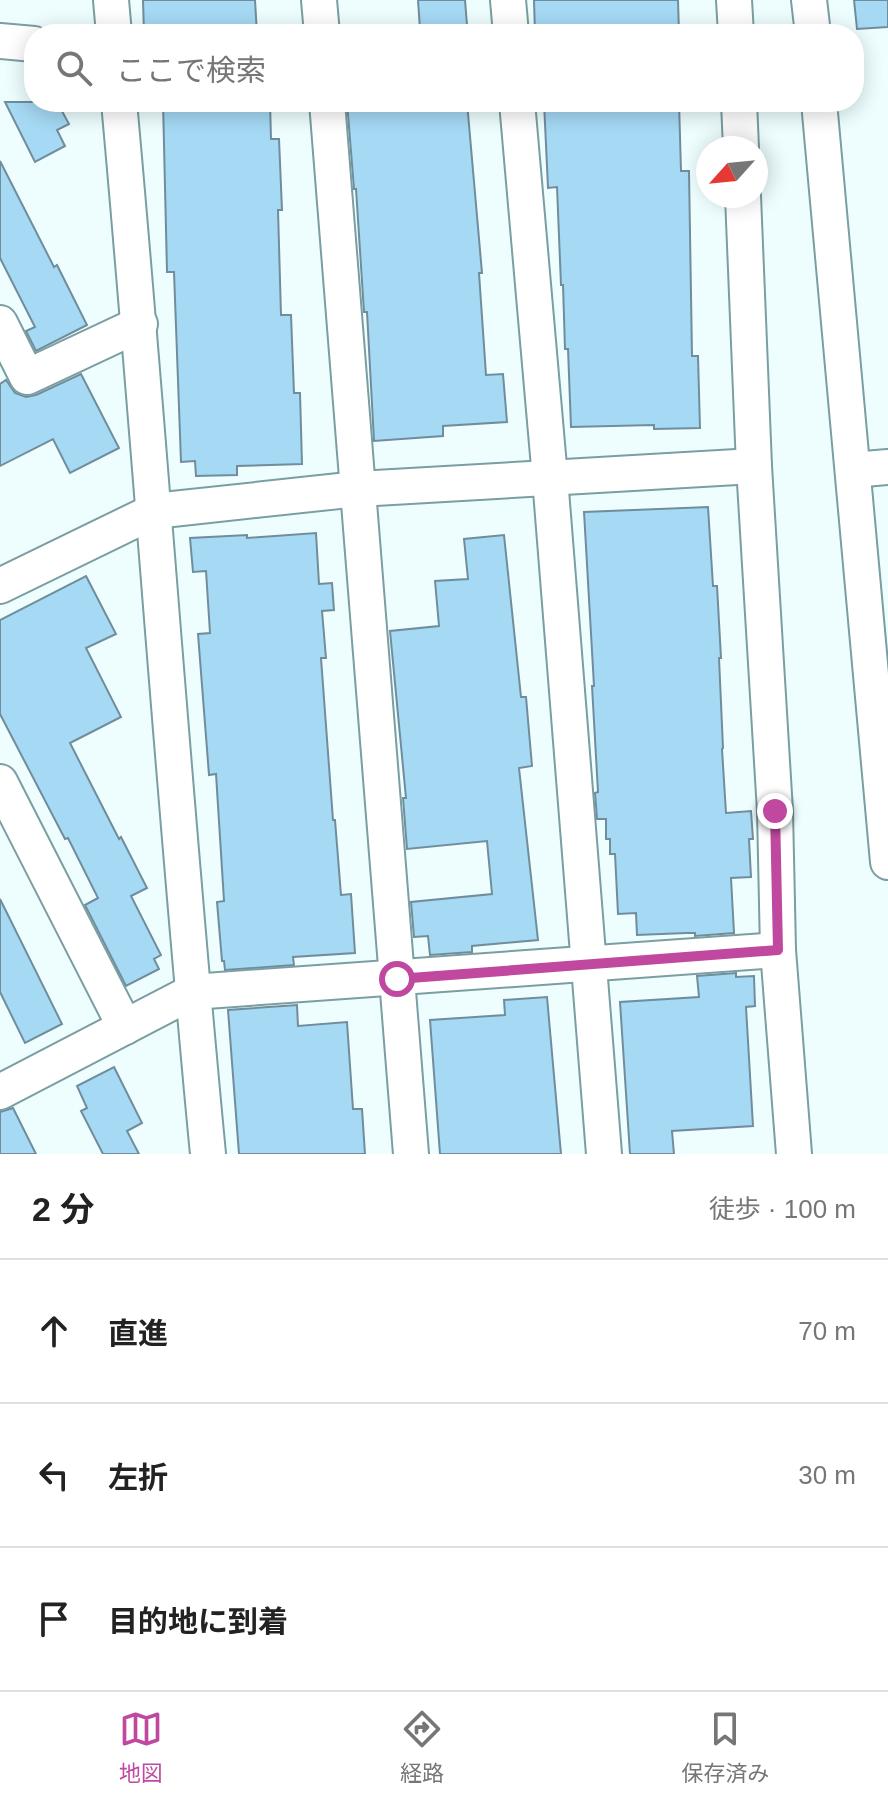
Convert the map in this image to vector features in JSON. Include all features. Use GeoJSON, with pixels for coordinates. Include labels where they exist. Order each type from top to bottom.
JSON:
{"type":"FeatureCollection","features":[{"type":"Feature","properties":{"kind":"street"},"geometry":{"type":"LineString","coordinates":[[111,0],[113,24]]}},
{"type":"Feature","properties":{"kind":"street"},"geometry":{"type":"LineString","coordinates":[[319,0],[321,24]]}},
{"type":"Feature","properties":{"kind":"street"},"geometry":{"type":"LineString","coordinates":[[508,0],[510,24]]}},
{"type":"Feature","properties":{"kind":"street"},"geometry":{"type":"LineString","coordinates":[[734,0],[735,24]]}},
{"type":"Feature","properties":{"kind":"street"},"geometry":{"type":"LineString","coordinates":[[809,0],[812,24]]}},
{"type":"Feature","properties":{"kind":"street"},"geometry":{"type":"LineString","coordinates":[[0,41],[24,43]]}},
{"type":"Feature","properties":{"kind":"street"},"geometry":{"type":"LineString","coordinates":[[120,112],[208,1154]]}},
{"type":"Feature","properties":{"kind":"street"},"geometry":{"type":"LineString","coordinates":[[328,112],[411,1154]]}},
{"type":"Feature","properties":{"kind":"street"},"geometry":{"type":"LineString","coordinates":[[518,112],[604,1154]]}},
{"type":"Feature","properties":{"kind":"street"},"geometry":{"type":"LineString","coordinates":[[739,112],[740,136]]}},
{"type":"Feature","properties":{"kind":"street"},"geometry":{"type":"LineString","coordinates":[[820,112],[888,862]]}},
{"type":"Feature","properties":{"kind":"street"},"geometry":{"type":"LineString","coordinates":[[743,208],[754,466],[775,811],[778,950],[794,1154]]}},
{"type":"Feature","properties":{"kind":"street"},"geometry":{"type":"LineString","coordinates":[[0,323],[27,377],[140,324]]}},
{"type":"Feature","properties":{"kind":"street"},"geometry":{"type":"LineString","coordinates":[[0,586],[154,511],[358,489],[754,466]]}},
{"type":"Feature","properties":{"kind":"street"},"geometry":{"type":"LineString","coordinates":[[853,470],[888,467]]}},
{"type":"Feature","properties":{"kind":"street"},"geometry":{"type":"LineString","coordinates":[[0,782],[125,1027]]}},
{"type":"Feature","properties":{"kind":"street"},"geometry":{"type":"LineString","coordinates":[[0,1092],[192,992],[778,950]]}},
{"type":"Feature","properties":{"kind":"building"},"geometry":{"type":"Polygon","coordinates":[[[143,0],[255,0],[256,24],[144,24],[143,0]]]}},
{"type":"Feature","properties":{"kind":"building"},"geometry":{"type":"Polygon","coordinates":[[[418,0],[465,0],[467,24],[420,24],[418,0]]]}},
{"type":"Feature","properties":{"kind":"building"},"geometry":{"type":"Polygon","coordinates":[[[534,0],[678,0],[679,24],[535,24],[534,0]]]}},
{"type":"Feature","properties":{"kind":"building"},"geometry":{"type":"Polygon","coordinates":[[[854,0],[888,0],[888,27],[864,29],[864,24],[856,24],[854,0]]]}},
{"type":"Feature","properties":{"kind":"building"},"geometry":{"type":"Polygon","coordinates":[[[5,102],[24,102],[24,112],[62,112],[69,124],[57,130],[65,146],[35,162],[5,102]]]}},
{"type":"Feature","properties":{"kind":"building"},"geometry":{"type":"Polygon","coordinates":[[[163,112],[270,112],[271,139],[279,139],[281,315],[291,315],[294,393],[300,393],[302,464],[237,466],[237,475],[196,476],[195,461],[181,462],[174,272],[167,272],[163,112]]]}},
{"type":"Feature","properties":{"kind":"building"},"geometry":{"type":"Polygon","coordinates":[[[348,112],[468,112],[482,273],[479,273],[486,375],[503,374],[507,422],[443,426],[443,436],[374,441],[367,312],[364,312],[348,112]]]}},
{"type":"Feature","properties":{"kind":"building"},"geometry":{"type":"Polygon","coordinates":[[[544,112],[679,112],[681,171],[689,171],[692,356],[698,356],[700,428],[654,429],[654,425],[571,427],[557,187],[548,188],[544,112]]]}},
{"type":"Feature","properties":{"kind":"building"},"geometry":{"type":"Polygon","coordinates":[[[0,161],[87,325],[36,351],[26,331],[35,327],[0,258],[0,161]]]}},
{"type":"Feature","properties":{"kind":"building"},"geometry":{"type":"Polygon","coordinates":[[[81,374],[119,448],[70,473],[53,439],[0,466],[0,384],[6,380],[15,393],[26,397],[81,374]]]}},
{"type":"Feature","properties":{"kind":"building"},"geometry":{"type":"Polygon","coordinates":[[[708,507],[713,586],[717,586],[726,813],[751,811],[751,877],[731,878],[734,933],[637,935],[636,913],[618,914],[615,854],[610,854],[610,839],[606,839],[606,819],[597,819],[594,686],[584,512],[708,507]]]}},
{"type":"Feature","properties":{"kind":"building"},"geometry":{"type":"Polygon","coordinates":[[[316,533],[319,584],[332,583],[334,610],[322,611],[326,658],[321,658],[341,895],[351,894],[355,953],[293,957],[294,965],[225,970],[217,902],[224,901],[216,774],[209,775],[198,634],[210,633],[206,571],[193,572],[190,538],[316,533]]]}},
{"type":"Feature","properties":{"kind":"building"},"geometry":{"type":"Polygon","coordinates":[[[504,535],[521,697],[526,697],[532,766],[519,768],[538,940],[472,946],[472,952],[430,955],[428,936],[414,937],[411,902],[492,894],[487,841],[407,849],[403,798],[406,798],[390,631],[439,626],[435,581],[468,579],[464,539],[504,535]]]}},
{"type":"Feature","properties":{"kind":"building"},"geometry":{"type":"Polygon","coordinates":[[[86,576],[116,634],[86,648],[121,717],[70,743],[147,888],[131,896],[161,955],[154,959],[159,969],[126,986],[85,905],[98,898],[0,714],[0,620],[86,576]]]}},
{"type":"Feature","properties":{"kind":"building"},"geometry":{"type":"Polygon","coordinates":[[[0,899],[62,1024],[25,1043],[0,992],[0,899]]]}},
{"type":"Feature","properties":{"kind":"building"},"geometry":{"type":"Polygon","coordinates":[[[736,973],[736,977],[754,976],[755,1006],[746,1007],[753,1126],[672,1131],[674,1154],[630,1154],[620,1002],[699,997],[697,976],[736,973]]]}},
{"type":"Feature","properties":{"kind":"building"},"geometry":{"type":"Polygon","coordinates":[[[547,997],[561,1154],[440,1154],[430,1020],[505,1015],[504,1000],[547,997]]]}},
{"type":"Feature","properties":{"kind":"building"},"geometry":{"type":"Polygon","coordinates":[[[297,1005],[298,1026],[347,1022],[353,1109],[362,1109],[365,1154],[239,1154],[228,1010],[297,1005]]]}},
{"type":"Feature","properties":{"kind":"building"},"geometry":{"type":"Polygon","coordinates":[[[114,1067],[142,1123],[127,1131],[139,1154],[103,1154],[81,1111],[87,1108],[77,1086],[114,1067]]]}},
{"type":"Feature","properties":{"kind":"building"},"geometry":{"type":"Polygon","coordinates":[[[13,1108],[36,1154],[0,1154],[0,1112],[13,1108]]]}},
{"type":"Feature","properties":{"kind":"route"},"geometry":{"type":"LineString","coordinates":[[397,979],[778,950],[775,811]]}}]}
